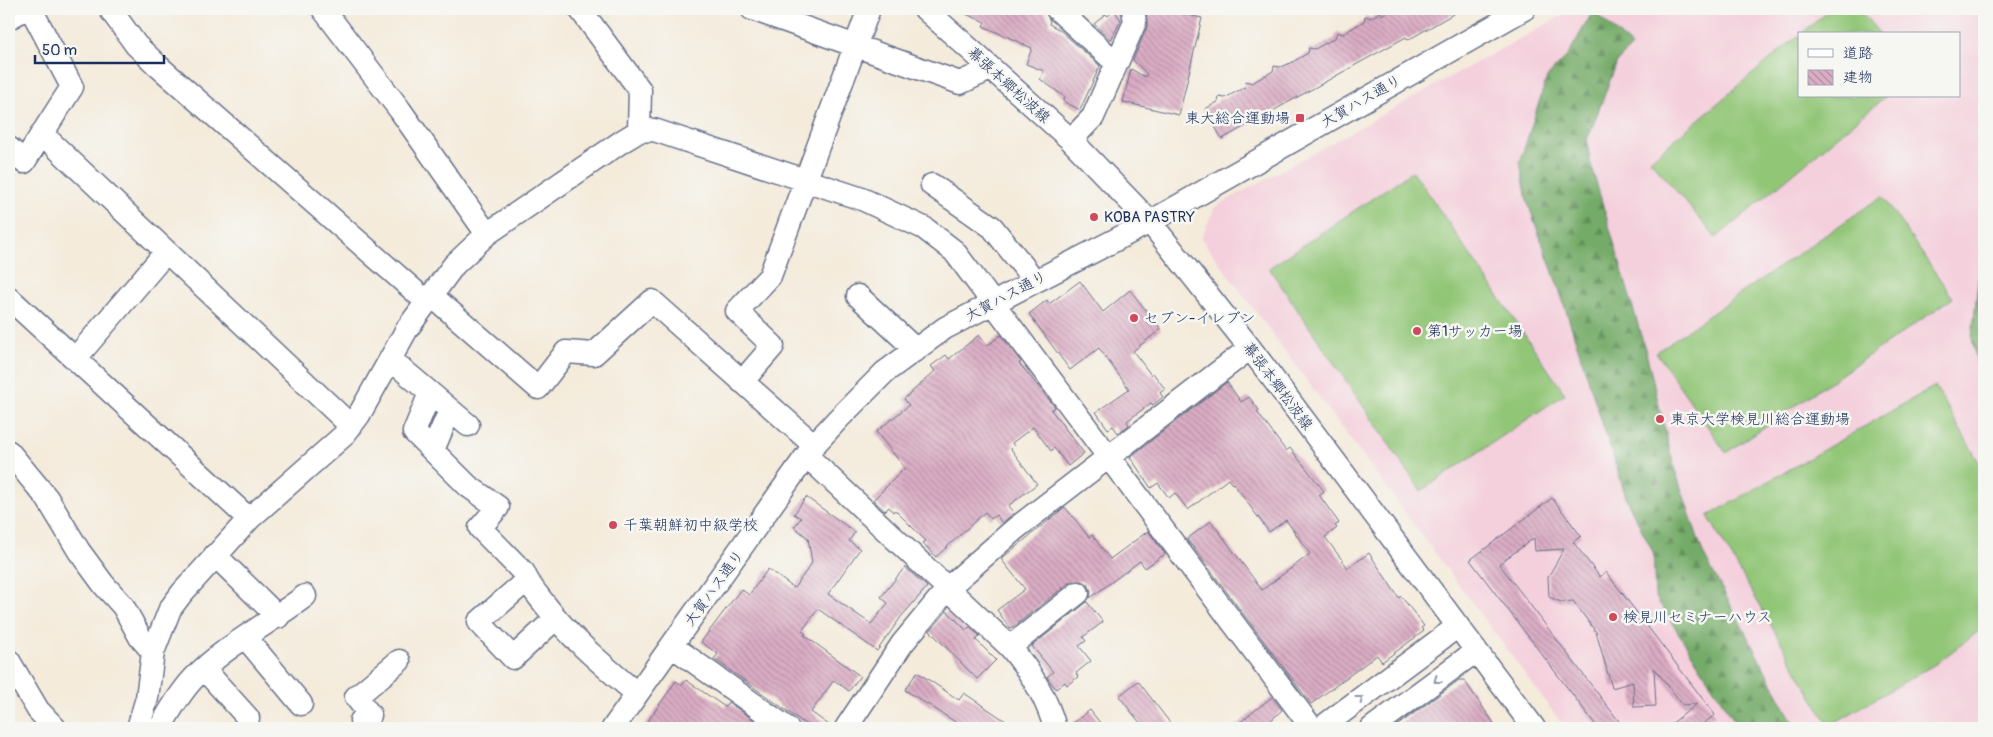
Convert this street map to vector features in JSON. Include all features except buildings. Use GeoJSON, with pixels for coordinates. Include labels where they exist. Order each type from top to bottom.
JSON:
{"type":"FeatureCollection","features":[{"type":"Feature","properties":{"kind":"street"},"geometry":{"type":"LineString","coordinates":[[9,18],[25,9]]}},
{"type":"Feature","properties":{"kind":"street"},"geometry":{"type":"LineString","coordinates":[[9,148],[24,162],[72,87],[31,9]]}},
{"type":"Feature","properties":{"kind":"street"},"geometry":{"type":"LineString","coordinates":[[110,9],[136,45],[157,65],[429,298],[538,388],[566,352],[594,354],[652,301],[742,382],[1010,647],[1036,684],[1051,712],[1055,728]]}},
{"type":"Feature","properties":{"kind":"street"},"geometry":{"type":"LineString","coordinates":[[323,9],[400,110],[487,234]]}},
{"type":"Feature","properties":{"kind":"street"},"geometry":{"type":"LineString","coordinates":[[580,9],[640,90],[639,131]]}},
{"type":"Feature","properties":{"kind":"street"},"geometry":{"type":"LineString","coordinates":[[752,9],[856,44],[960,83],[990,69]]}},
{"type":"Feature","properties":{"kind":"street"},"geometry":{"type":"LineString","coordinates":[[742,382],[773,346],[738,311],[770,276],[869,9]]}},
{"type":"Feature","properties":{"kind":"street","name":"幕張本郷松波線"},"geometry":{"type":"LineString","coordinates":[[925,9],[990,69],[1072,140],[1150,222],[1250,348],[1534,728]]}},
{"type":"Feature","properties":{"kind":"street"},"geometry":{"type":"LineString","coordinates":[[1057,9],[1115,62]]}},
{"type":"Feature","properties":{"kind":"street"},"geometry":{"type":"LineString","coordinates":[[1072,140],[1094,117],[1115,62],[1135,22],[1134,9]]}},
{"type":"Feature","properties":{"kind":"street","name":"大賀ハス通り"},"geometry":{"type":"LineString","coordinates":[[613,728],[811,451],[838,418],[885,372],[945,328],[1150,222],[1524,9]]}},
{"type":"Feature","properties":{"kind":"street"},"geometry":{"type":"LineString","coordinates":[[138,728],[147,698],[152,652],[170,609],[215,555],[250,519],[343,436],[351,426],[407,328],[454,265],[487,234],[639,131],[654,130],[862,199],[924,228],[954,252],[1312,728]]}},
{"type":"Feature","properties":{"kind":"street"},"geometry":{"type":"LineString","coordinates":[[42,134],[351,426]]}},
{"type":"Feature","properties":{"kind":"street"},"geometry":{"type":"LineString","coordinates":[[932,185],[992,227],[1035,281]]}},
{"type":"Feature","properties":{"kind":"street"},"geometry":{"type":"LineString","coordinates":[[75,358],[166,252]]}},
{"type":"Feature","properties":{"kind":"street"},"geometry":{"type":"LineString","coordinates":[[858,296],[916,350]]}},
{"type":"Feature","properties":{"kind":"street"},"geometry":{"type":"LineString","coordinates":[[9,298],[250,519]]}},
{"type":"Feature","properties":{"kind":"street"},"geometry":{"type":"LineString","coordinates":[[846,728],[902,644],[949,587],[1015,529],[1250,348]]}},
{"type":"Feature","properties":{"kind":"street"},"geometry":{"type":"LineString","coordinates":[[390,360],[468,425]]}},
{"type":"Feature","properties":{"kind":"street"},"geometry":{"type":"LineString","coordinates":[[430,393],[414,432],[468,486],[498,507],[480,528],[524,573],[526,580],[555,619],[583,650],[637,694]]}},
{"type":"Feature","properties":{"kind":"street"},"geometry":{"type":"LineString","coordinates":[[432,450],[450,410]]}},
{"type":"Feature","properties":{"kind":"street"},"geometry":{"type":"LineString","coordinates":[[9,452],[47,498],[79,551],[104,585],[124,606],[140,637],[152,652]]}},
{"type":"Feature","properties":{"kind":"street"},"geometry":{"type":"LineString","coordinates":[[215,555],[278,617]]}},
{"type":"Feature","properties":{"kind":"street"},"geometry":{"type":"LineString","coordinates":[[526,580],[479,622],[513,658],[555,619]]}},
{"type":"Feature","properties":{"kind":"street"},"geometry":{"type":"LineString","coordinates":[[1010,647],[1078,593]]}},
{"type":"Feature","properties":{"kind":"street"},"geometry":{"type":"LineString","coordinates":[[160,728],[178,697],[204,669],[305,596]]}},
{"type":"Feature","properties":{"kind":"street"},"geometry":{"type":"LineString","coordinates":[[1321,728],[1458,626]]}},
{"type":"Feature","properties":{"kind":"street"},"geometry":{"type":"LineString","coordinates":[[246,638],[301,704]]}},
{"type":"Feature","properties":{"kind":"street"},"geometry":{"type":"LineString","coordinates":[[672,646],[787,728]]}},
{"type":"Feature","properties":{"kind":"street"},"geometry":{"type":"LineString","coordinates":[[1372,728],[1476,651]]}},
{"type":"Feature","properties":{"kind":"street"},"geometry":{"type":"LineString","coordinates":[[9,661],[38,710],[52,727]]}},
{"type":"Feature","properties":{"kind":"street"},"geometry":{"type":"LineString","coordinates":[[367,728],[362,721],[370,715],[356,697],[399,661]]}},
{"type":"Feature","properties":{"kind":"street"},"geometry":{"type":"LineString","coordinates":[[204,669],[248,718]]}},
{"type":"Feature","properties":{"kind":"shaded area","name":"東京大学検見川総合運動場"},"geometry":{"type":"Polygon","coordinates":[[[1574,9],[1984,9],[1984,728],[1565,728],[1201,238],[1215,207],[1574,9]]]}},
{"type":"Feature","properties":{"kind":"green space"},"geometry":{"type":"Polygon","coordinates":[[[1831,9],[1859,9],[1878,32],[1803,32],[1831,9]]]}},
{"type":"Feature","properties":{"kind":"green space"},"geometry":{"type":"Polygon","coordinates":[[[1593,11],[1632,46],[1617,62],[1587,141],[1590,161],[1646,352],[1674,467],[1703,553],[1796,728],[1739,728],[1655,596],[1653,552],[1628,503],[1560,292],[1527,201],[1520,162],[1547,77],[1568,55],[1593,11]]]}},
{"type":"Feature","properties":{"kind":"green space"},"geometry":{"type":"Polygon","coordinates":[[[1798,36],[1798,98],[1884,98],[1716,238],[1650,160],[1798,36]]]}},
{"type":"Feature","properties":{"kind":"green space","name":"第1サッカー場"},"geometry":{"type":"Polygon","coordinates":[[[1413,171],[1565,394],[1421,491],[1269,268],[1413,171]]]}},
{"type":"Feature","properties":{"kind":"green space"},"geometry":{"type":"Polygon","coordinates":[[[1882,196],[1953,298],[1726,453],[1656,352],[1882,196]]]}},
{"type":"Feature","properties":{"kind":"green space"},"geometry":{"type":"Polygon","coordinates":[[[1984,255],[1984,403],[1972,338],[1980,262],[1984,255]]]}},
{"type":"Feature","properties":{"kind":"green space"},"geometry":{"type":"Polygon","coordinates":[[[1935,386],[1984,471],[1984,625],[1979,631],[1937,663],[1829,726],[1708,516],[1935,386]]]}},
{"type":"Feature","properties":{"kind":"place","name":"東大総合運動場"},"geometry":{"type":"Point","coordinates":[1300,118]}},
{"type":"Feature","properties":{"kind":"place","name":"KOBA PASTRY"},"geometry":{"type":"Point","coordinates":[1094,217]}},
{"type":"Feature","properties":{"kind":"place","name":"セブン-イレブン"},"geometry":{"type":"Point","coordinates":[1134,318]}},
{"type":"Feature","properties":{"kind":"place","name":"第1サッカー場"},"geometry":{"type":"Point","coordinates":[1417,331]}},
{"type":"Feature","properties":{"kind":"place","name":"東京大学検見川総合運動場"},"geometry":{"type":"Point","coordinates":[1660,419]}},
{"type":"Feature","properties":{"kind":"place","name":"千葉朝鮮初中級学校"},"geometry":{"type":"Point","coordinates":[613,525]}},
{"type":"Feature","properties":{"kind":"place","name":"検見川セミナーハウス"},"geometry":{"type":"Point","coordinates":[1613,617]}}]}
